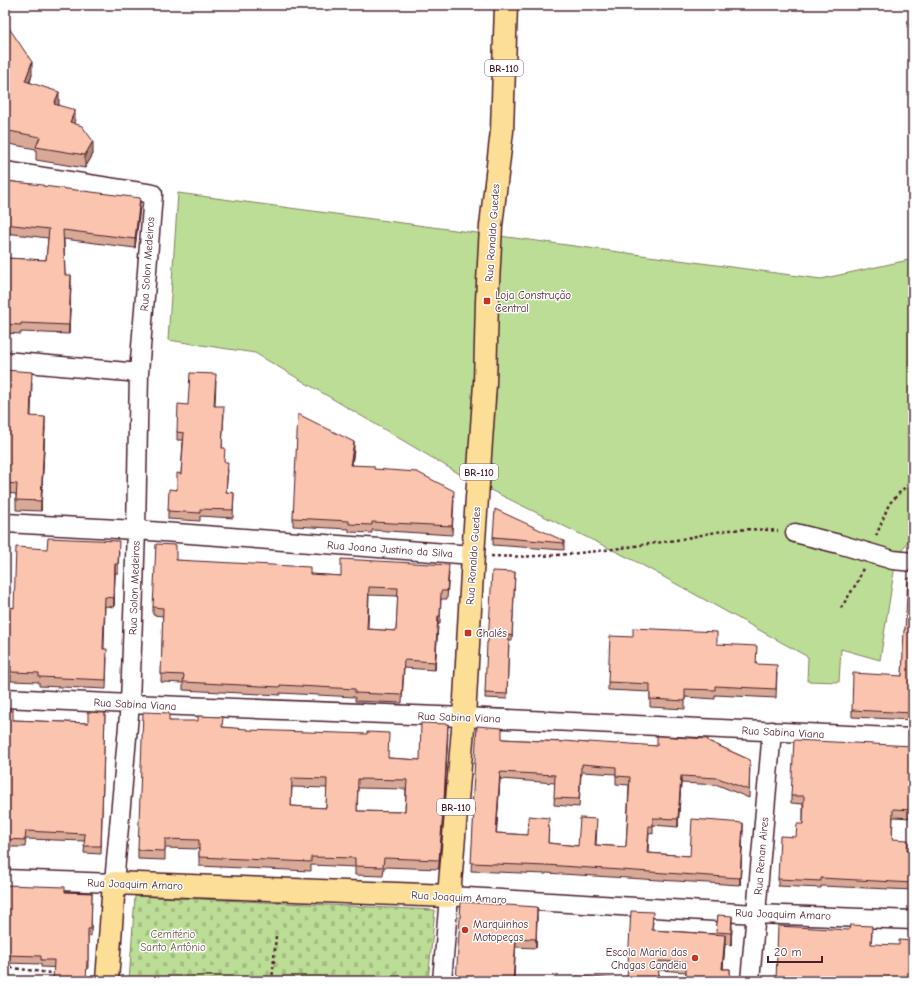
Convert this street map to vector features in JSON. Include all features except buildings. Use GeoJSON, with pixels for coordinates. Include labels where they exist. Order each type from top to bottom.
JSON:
{"type":"FeatureCollection","features":[{"type":"Feature","properties":{"kind":"main road","name":"Rua Ronaldo Guedes"},"geometry":{"type":"LineString","coordinates":[[449,896],[464,717],[473,554],[485,384],[491,226],[502,131],[506,5]]}},
{"type":"Feature","properties":{"kind":"main road","name":"Rua Joaquim Amaro"},"geometry":{"type":"LineString","coordinates":[[114,883],[449,896]]}},
{"type":"Feature","properties":{"kind":"main road","name":"Rua Solon Medeiros"},"geometry":{"type":"LineString","coordinates":[[107,981],[114,883]]}},
{"type":"Feature","properties":{"kind":"street","name":"Rua Solon Medeiros"},"geometry":{"type":"LineString","coordinates":[[5,171],[153,194],[139,373],[136,530],[130,704],[114,883]]}},
{"type":"Feature","properties":{"kind":"street"},"geometry":{"type":"LineString","coordinates":[[5,361],[139,373]]}},
{"type":"Feature","properties":{"kind":"street","name":"Rua Joana Justino da Silva"},"geometry":{"type":"LineString","coordinates":[[5,523],[136,530],[473,554]]}},
{"type":"Feature","properties":{"kind":"street"},"geometry":{"type":"LineString","coordinates":[[794,533],[894,560],[913,562]]}},
{"type":"Feature","properties":{"kind":"street","name":"Rua Sabina Viana"},"geometry":{"type":"LineString","coordinates":[[5,698],[464,717],[913,738]]}},
{"type":"Feature","properties":{"kind":"street","name":"Rua Renan Aires"},"geometry":{"type":"LineString","coordinates":[[750,981],[772,731]]}},
{"type":"Feature","properties":{"kind":"street","name":"Rua Joaquim Amaro"},"geometry":{"type":"LineString","coordinates":[[5,879],[114,883]]}},
{"type":"Feature","properties":{"kind":"street","name":"Rua Joaquim Amaro"},"geometry":{"type":"LineString","coordinates":[[449,896],[756,914],[913,920]]}},
{"type":"Feature","properties":{"kind":"street","name":"Rua Ronaldo Guedes"},"geometry":{"type":"LineString","coordinates":[[442,981],[449,896]]}},
{"type":"Feature","properties":{"kind":"path"},"geometry":{"type":"LineString","coordinates":[[473,554],[512,557],[579,553],[682,539],[729,530],[760,529],[794,533]]}},
{"type":"Feature","properties":{"kind":"path"},"geometry":{"type":"LineString","coordinates":[[272,981],[276,936]]}},
{"type":"Feature","properties":{"kind":"path"},"geometry":{"type":"LineString","coordinates":[[5,967],[50,973]]}},
{"type":"Feature","properties":{"kind":"green space"},"geometry":{"type":"Polygon","coordinates":[[[178,193],[821,279],[913,259],[913,534],[896,559],[880,660],[841,649],[839,682],[807,681],[808,657],[633,560],[468,479],[255,353],[168,340],[178,193]]]}},
{"type":"Feature","properties":{"kind":"green space","name":"Cemitério Santo Antônio"},"geometry":{"type":"Polygon","coordinates":[[[135,896],[435,910],[428,981],[129,981],[135,896]]]}},
{"type":"Feature","properties":{"kind":"place","name":"Loja Construção Central"},"geometry":{"type":"Point","coordinates":[487,301]}},
{"type":"Feature","properties":{"kind":"place","name":"Chalés"},"geometry":{"type":"Point","coordinates":[468,633]}},
{"type":"Feature","properties":{"kind":"place","name":"Marquinhos Motopeças"},"geometry":{"type":"Point","coordinates":[465,930]}},
{"type":"Feature","properties":{"kind":"place","name":"Escola Maria das Chagas Candeia"},"geometry":{"type":"Point","coordinates":[695,958]}}]}
